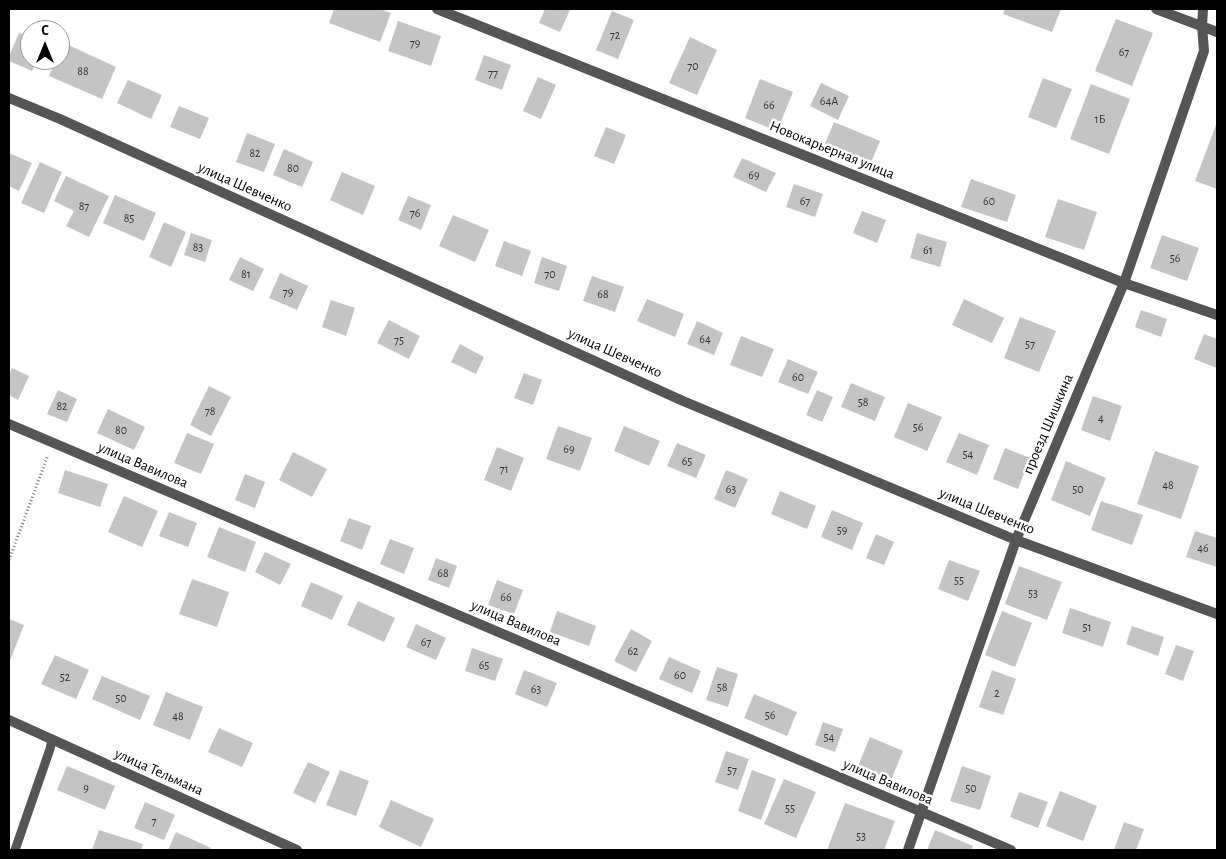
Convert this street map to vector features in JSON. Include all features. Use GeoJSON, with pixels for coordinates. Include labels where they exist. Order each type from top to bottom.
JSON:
{"type":"FeatureCollection","features":[{"type":"Feature","properties":{"kind":"street","name":"Новокарьерная улица"},"geometry":{"type":"LineString","coordinates":[[437,9],[1124,283],[1217,314]]}},
{"type":"Feature","properties":{"kind":"street"},"geometry":{"type":"LineString","coordinates":[[1156,9],[1217,32]]}},
{"type":"Feature","properties":{"kind":"street","name":"проезд Шишкина"},"geometry":{"type":"LineString","coordinates":[[908,850],[1016,540],[1124,283],[1204,51],[1202,26],[1204,9]]}},
{"type":"Feature","properties":{"kind":"street","name":"улица Шевченко"},"geometry":{"type":"LineString","coordinates":[[9,98],[60,119],[683,400],[1016,540],[1217,614]]}},
{"type":"Feature","properties":{"kind":"street","name":"улица Вавилова"},"geometry":{"type":"LineString","coordinates":[[9,424],[1011,850]]}},
{"type":"Feature","properties":{"kind":"street","name":"улица Тельмана"},"geometry":{"type":"LineString","coordinates":[[9,720],[297,850]]}},
{"type":"Feature","properties":{"kind":"lane"},"geometry":{"type":"LineString","coordinates":[[15,850],[52,740]]}},
{"type":"Feature","properties":{"kind":"path"},"geometry":{"type":"LineString","coordinates":[[9,560],[53,442]]}},
{"type":"Feature","properties":{"kind":"building"},"geometry":{"type":"Polygon","coordinates":[[[334,9],[380,9],[391,13],[380,42],[329,23],[334,9]]]}},
{"type":"Feature","properties":{"kind":"building"},"geometry":{"type":"Polygon","coordinates":[[[545,9],[570,10],[560,32],[539,23],[545,9]]]}},
{"type":"Feature","properties":{"kind":"building"},"geometry":{"type":"Polygon","coordinates":[[[1005,9],[1061,9],[1052,32],[1003,14],[1005,9]]]}},
{"type":"Feature","properties":{"kind":"building"},"geometry":{"type":"Polygon","coordinates":[[[612,11],[634,20],[618,59],[596,50],[612,11]]]}},
{"type":"Feature","properties":{"kind":"building"},"geometry":{"type":"Polygon","coordinates":[[[1116,19],[1153,33],[1132,86],[1095,71],[1116,19]]]}},
{"type":"Feature","properties":{"kind":"building"},"geometry":{"type":"Polygon","coordinates":[[[398,21],[441,36],[431,66],[388,51],[398,21]]]}},
{"type":"Feature","properties":{"kind":"building"},"geometry":{"type":"Polygon","coordinates":[[[20,33],[20,66],[9,61],[9,56],[20,33]]]}},
{"type":"Feature","properties":{"kind":"building"},"geometry":{"type":"Polygon","coordinates":[[[690,37],[717,50],[697,95],[669,83],[690,37]]]}},
{"type":"Feature","properties":{"kind":"building"},"geometry":{"type":"Polygon","coordinates":[[[70,46],[116,67],[102,99],[49,76],[52,70],[70,70],[70,46]]]}},
{"type":"Feature","properties":{"kind":"building"},"geometry":{"type":"Polygon","coordinates":[[[484,55],[511,65],[502,90],[475,80],[484,55]]]}},
{"type":"Feature","properties":{"kind":"building"},"geometry":{"type":"Polygon","coordinates":[[[538,77],[556,85],[541,119],[523,111],[538,77]]]}},
{"type":"Feature","properties":{"kind":"building"},"geometry":{"type":"Polygon","coordinates":[[[1043,78],[1072,89],[1056,128],[1028,117],[1043,78]]]}},
{"type":"Feature","properties":{"kind":"building"},"geometry":{"type":"Polygon","coordinates":[[[760,79],[793,92],[777,131],[745,118],[760,79]]]}},
{"type":"Feature","properties":{"kind":"building"},"geometry":{"type":"Polygon","coordinates":[[[128,80],[162,95],[151,119],[117,103],[128,80]]]}},
{"type":"Feature","properties":{"kind":"building"},"geometry":{"type":"Polygon","coordinates":[[[821,83],[849,96],[838,120],[810,106],[821,83]]]}},
{"type":"Feature","properties":{"kind":"building"},"geometry":{"type":"Polygon","coordinates":[[[1091,84],[1130,99],[1109,154],[1070,139],[1091,84]]]}},
{"type":"Feature","properties":{"kind":"building"},"geometry":{"type":"Polygon","coordinates":[[[179,106],[209,118],[200,139],[170,127],[179,106]]]}},
{"type":"Feature","properties":{"kind":"building"},"geometry":{"type":"Polygon","coordinates":[[[834,122],[880,141],[869,167],[823,148],[834,122]]]}},
{"type":"Feature","properties":{"kind":"building"},"geometry":{"type":"Polygon","coordinates":[[[1217,122],[1217,189],[1195,181],[1217,122]]]}},
{"type":"Feature","properties":{"kind":"building"},"geometry":{"type":"Polygon","coordinates":[[[606,127],[626,135],[614,164],[594,156],[606,127]]]}},
{"type":"Feature","properties":{"kind":"building"},"geometry":{"type":"Polygon","coordinates":[[[247,133],[275,144],[264,172],[236,162],[247,133]]]}},
{"type":"Feature","properties":{"kind":"building"},"geometry":{"type":"Polygon","coordinates":[[[284,149],[313,162],[302,187],[273,175],[284,149]]]}},
{"type":"Feature","properties":{"kind":"building"},"geometry":{"type":"Polygon","coordinates":[[[9,153],[32,163],[19,191],[9,186],[9,153]]]}},
{"type":"Feature","properties":{"kind":"building"},"geometry":{"type":"Polygon","coordinates":[[[742,158],[776,173],[766,192],[733,177],[742,158]]]}},
{"type":"Feature","properties":{"kind":"building"},"geometry":{"type":"Polygon","coordinates":[[[40,162],[62,172],[44,213],[21,203],[40,162]]]}},
{"type":"Feature","properties":{"kind":"building"},"geometry":{"type":"Polygon","coordinates":[[[342,172],[375,186],[363,215],[330,200],[342,172]]]}},
{"type":"Feature","properties":{"kind":"building"},"geometry":{"type":"Polygon","coordinates":[[[66,176],[109,196],[89,237],[66,226],[74,211],[54,201],[66,176]]]}},
{"type":"Feature","properties":{"kind":"building"},"geometry":{"type":"Polygon","coordinates":[[[971,179],[1016,195],[1007,222],[961,207],[971,179]]]}},
{"type":"Feature","properties":{"kind":"building"},"geometry":{"type":"Polygon","coordinates":[[[794,184],[823,194],[815,217],[786,207],[794,184]]]}},
{"type":"Feature","properties":{"kind":"building"},"geometry":{"type":"Polygon","coordinates":[[[115,195],[156,213],[144,241],[103,223],[115,195]]]}},
{"type":"Feature","properties":{"kind":"building"},"geometry":{"type":"Polygon","coordinates":[[[408,196],[431,205],[421,230],[398,220],[408,196]]]}},
{"type":"Feature","properties":{"kind":"building"},"geometry":{"type":"Polygon","coordinates":[[[1058,199],[1097,212],[1084,250],[1045,237],[1058,199]]]}},
{"type":"Feature","properties":{"kind":"building"},"geometry":{"type":"Polygon","coordinates":[[[862,211],[886,220],[877,243],[853,233],[862,211]]]}},
{"type":"Feature","properties":{"kind":"building"},"geometry":{"type":"Polygon","coordinates":[[[453,215],[489,230],[475,262],[439,246],[453,215]]]}},
{"type":"Feature","properties":{"kind":"building"},"geometry":{"type":"Polygon","coordinates":[[[164,222],[186,232],[171,267],[149,257],[164,222]]]}},
{"type":"Feature","properties":{"kind":"building"},"geometry":{"type":"Polygon","coordinates":[[[191,233],[212,240],[205,262],[184,255],[191,233]]]}},
{"type":"Feature","properties":{"kind":"building"},"geometry":{"type":"Polygon","coordinates":[[[917,233],[947,242],[940,267],[910,258],[917,233]]]}},
{"type":"Feature","properties":{"kind":"building"},"geometry":{"type":"Polygon","coordinates":[[[1162,235],[1199,248],[1187,281],[1150,268],[1162,235]]]}},
{"type":"Feature","properties":{"kind":"building"},"geometry":{"type":"Polygon","coordinates":[[[504,241],[531,251],[522,276],[495,266],[504,241]]]}},
{"type":"Feature","properties":{"kind":"building"},"geometry":{"type":"Polygon","coordinates":[[[240,257],[264,269],[253,291],[229,280],[240,257]]]}},
{"type":"Feature","properties":{"kind":"building"},"geometry":{"type":"Polygon","coordinates":[[[542,257],[567,266],[559,291],[534,283],[542,257]]]}},
{"type":"Feature","properties":{"kind":"building"},"geometry":{"type":"Polygon","coordinates":[[[280,273],[308,286],[297,310],[269,298],[280,273]]]}},
{"type":"Feature","properties":{"kind":"building"},"geometry":{"type":"Polygon","coordinates":[[[592,276],[624,287],[615,312],[583,301],[592,276]]]}},
{"type":"Feature","properties":{"kind":"building"},"geometry":{"type":"Polygon","coordinates":[[[647,299],[684,314],[675,337],[637,321],[647,299]]]}},
{"type":"Feature","properties":{"kind":"building"},"geometry":{"type":"Polygon","coordinates":[[[964,299],[1004,318],[992,343],[952,325],[964,299]]]}},
{"type":"Feature","properties":{"kind":"building"},"geometry":{"type":"Polygon","coordinates":[[[331,300],[355,308],[346,336],[322,327],[331,300]]]}},
{"type":"Feature","properties":{"kind":"building"},"geometry":{"type":"Polygon","coordinates":[[[1141,310],[1167,319],[1161,337],[1135,327],[1141,310]]]}},
{"type":"Feature","properties":{"kind":"building"},"geometry":{"type":"Polygon","coordinates":[[[1020,317],[1056,331],[1039,372],[1004,358],[1020,317]]]}},
{"type":"Feature","properties":{"kind":"building"},"geometry":{"type":"Polygon","coordinates":[[[389,320],[420,336],[409,359],[377,343],[389,320]]]}},
{"type":"Feature","properties":{"kind":"building"},"geometry":{"type":"Polygon","coordinates":[[[697,321],[723,333],[714,355],[687,344],[697,321]]]}},
{"type":"Feature","properties":{"kind":"building"},"geometry":{"type":"Polygon","coordinates":[[[1204,334],[1217,339],[1217,368],[1194,359],[1204,334]]]}},
{"type":"Feature","properties":{"kind":"building"},"geometry":{"type":"Polygon","coordinates":[[[741,336],[774,349],[762,377],[730,365],[741,336]]]}},
{"type":"Feature","properties":{"kind":"building"},"geometry":{"type":"Polygon","coordinates":[[[460,344],[484,357],[476,374],[451,362],[460,344]]]}},
{"type":"Feature","properties":{"kind":"building"},"geometry":{"type":"Polygon","coordinates":[[[788,359],[818,372],[808,394],[778,382],[788,359]]]}},
{"type":"Feature","properties":{"kind":"building"},"geometry":{"type":"Polygon","coordinates":[[[12,368],[29,376],[18,400],[9,395],[9,376],[12,368]]]}},
{"type":"Feature","properties":{"kind":"building"},"geometry":{"type":"Polygon","coordinates":[[[524,373],[542,380],[533,405],[514,398],[524,373]]]}},
{"type":"Feature","properties":{"kind":"building"},"geometry":{"type":"Polygon","coordinates":[[[851,383],[885,397],[875,421],[841,407],[851,383]]]}},
{"type":"Feature","properties":{"kind":"building"},"geometry":{"type":"Polygon","coordinates":[[[209,386],[231,397],[211,436],[190,425],[209,386]]]}},
{"type":"Feature","properties":{"kind":"building"},"geometry":{"type":"Polygon","coordinates":[[[58,390],[77,399],[67,422],[47,414],[58,390]]]}},
{"type":"Feature","properties":{"kind":"building"},"geometry":{"type":"Polygon","coordinates":[[[817,390],[833,397],[822,422],[806,415],[817,390]]]}},
{"type":"Feature","properties":{"kind":"building"},"geometry":{"type":"Polygon","coordinates":[[[1093,396],[1122,406],[1110,441],[1081,430],[1093,396]]]}},
{"type":"Feature","properties":{"kind":"building"},"geometry":{"type":"Polygon","coordinates":[[[908,403],[942,417],[927,451],[894,437],[908,403]]]}},
{"type":"Feature","properties":{"kind":"building"},"geometry":{"type":"Polygon","coordinates":[[[108,409],[145,427],[134,450],[97,433],[108,409]]]}},
{"type":"Feature","properties":{"kind":"building"},"geometry":{"type":"Polygon","coordinates":[[[558,426],[592,438],[580,471],[546,459],[558,426]]]}},
{"type":"Feature","properties":{"kind":"building"},"geometry":{"type":"Polygon","coordinates":[[[624,426],[660,441],[649,466],[614,451],[624,426]]]}},
{"type":"Feature","properties":{"kind":"building"},"geometry":{"type":"Polygon","coordinates":[[[187,433],[214,444],[201,474],[174,463],[187,433]]]}},
{"type":"Feature","properties":{"kind":"building"},"geometry":{"type":"Polygon","coordinates":[[[959,433],[989,445],[977,475],[946,462],[959,433]]]}},
{"type":"Feature","properties":{"kind":"building"},"geometry":{"type":"Polygon","coordinates":[[[677,443],[706,455],[696,478],[667,466],[677,443]]]}},
{"type":"Feature","properties":{"kind":"building"},"geometry":{"type":"Polygon","coordinates":[[[497,447],[524,458],[511,491],[484,480],[497,447]]]}},
{"type":"Feature","properties":{"kind":"building"},"geometry":{"type":"Polygon","coordinates":[[[1005,448],[1030,458],[1018,489],[993,479],[1005,448]]]}},
{"type":"Feature","properties":{"kind":"building"},"geometry":{"type":"Polygon","coordinates":[[[1155,451],[1199,466],[1181,519],[1137,504],[1155,451]]]}},
{"type":"Feature","properties":{"kind":"building"},"geometry":{"type":"Polygon","coordinates":[[[293,452],[327,469],[312,497],[279,480],[293,452]]]}},
{"type":"Feature","properties":{"kind":"building"},"geometry":{"type":"Polygon","coordinates":[[[1066,461],[1106,478],[1090,516],[1051,500],[1066,461]]]}},
{"type":"Feature","properties":{"kind":"building"},"geometry":{"type":"Polygon","coordinates":[[[65,470],[108,484],[100,507],[58,493],[65,470]]]}},
{"type":"Feature","properties":{"kind":"building"},"geometry":{"type":"Polygon","coordinates":[[[726,470],[748,479],[735,508],[714,499],[726,470]]]}},
{"type":"Feature","properties":{"kind":"building"},"geometry":{"type":"Polygon","coordinates":[[[245,474],[265,482],[255,508],[235,500],[245,474]]]}},
{"type":"Feature","properties":{"kind":"building"},"geometry":{"type":"Polygon","coordinates":[[[780,491],[816,506],[807,529],[771,514],[780,491]]]}},
{"type":"Feature","properties":{"kind":"building"},"geometry":{"type":"Polygon","coordinates":[[[124,496],[158,511],[142,547],[108,532],[124,496]]]}},
{"type":"Feature","properties":{"kind":"building"},"geometry":{"type":"Polygon","coordinates":[[[1101,501],[1143,515],[1132,545],[1091,530],[1101,501]]]}},
{"type":"Feature","properties":{"kind":"building"},"geometry":{"type":"Polygon","coordinates":[[[832,510],[863,523],[852,550],[821,537],[832,510]]]}},
{"type":"Feature","properties":{"kind":"building"},"geometry":{"type":"Polygon","coordinates":[[[169,512],[197,523],[188,547],[159,536],[169,512]]]}},
{"type":"Feature","properties":{"kind":"building"},"geometry":{"type":"Polygon","coordinates":[[[349,518],[371,526],[362,550],[340,541],[349,518]]]}},
{"type":"Feature","properties":{"kind":"building"},"geometry":{"type":"Polygon","coordinates":[[[219,527],[256,542],[245,572],[207,557],[219,527]]]}},
{"type":"Feature","properties":{"kind":"building"},"geometry":{"type":"Polygon","coordinates":[[[1195,531],[1217,538],[1217,567],[1186,557],[1195,531]]]}},
{"type":"Feature","properties":{"kind":"building"},"geometry":{"type":"Polygon","coordinates":[[[876,534],[894,542],[884,565],[866,558],[876,534]]]}},
{"type":"Feature","properties":{"kind":"building"},"geometry":{"type":"Polygon","coordinates":[[[390,539],[414,548],[404,574],[380,564],[390,539]]]}},
{"type":"Feature","properties":{"kind":"building"},"geometry":{"type":"Polygon","coordinates":[[[265,552],[291,564],[280,585],[255,572],[265,552]]]}},
{"type":"Feature","properties":{"kind":"building"},"geometry":{"type":"Polygon","coordinates":[[[436,558],[457,566],[449,588],[428,580],[436,558]]]}},
{"type":"Feature","properties":{"kind":"building"},"geometry":{"type":"Polygon","coordinates":[[[949,560],[980,571],[968,601],[938,589],[949,560]]]}},
{"type":"Feature","properties":{"kind":"building"},"geometry":{"type":"Polygon","coordinates":[[[1019,566],[1062,582],[1047,620],[1005,604],[1019,566]]]}},
{"type":"Feature","properties":{"kind":"building"},"geometry":{"type":"Polygon","coordinates":[[[192,579],[229,592],[217,627],[179,614],[192,579]]]}},
{"type":"Feature","properties":{"kind":"building"},"geometry":{"type":"Polygon","coordinates":[[[497,580],[523,590],[514,614],[488,605],[497,580]]]}},
{"type":"Feature","properties":{"kind":"building"},"geometry":{"type":"Polygon","coordinates":[[[311,582],[343,596],[332,620],[301,606],[311,582]]]}},
{"type":"Feature","properties":{"kind":"building"},"geometry":{"type":"Polygon","coordinates":[[[358,601],[395,618],[384,642],[347,625],[358,601]]]}},
{"type":"Feature","properties":{"kind":"building"},"geometry":{"type":"Polygon","coordinates":[[[1070,608],[1111,622],[1103,647],[1062,633],[1070,608]]]}},
{"type":"Feature","properties":{"kind":"building"},"geometry":{"type":"Polygon","coordinates":[[[557,611],[596,626],[589,646],[550,632],[557,611]]]}},
{"type":"Feature","properties":{"kind":"building"},"geometry":{"type":"Polygon","coordinates":[[[1002,611],[1032,623],[1015,667],[985,655],[1002,611]]]}},
{"type":"Feature","properties":{"kind":"building"},"geometry":{"type":"Polygon","coordinates":[[[9,619],[24,625],[9,663],[9,619]]]}},
{"type":"Feature","properties":{"kind":"building"},"geometry":{"type":"Polygon","coordinates":[[[416,624],[446,638],[436,660],[406,647],[416,624]]]}},
{"type":"Feature","properties":{"kind":"building"},"geometry":{"type":"Polygon","coordinates":[[[1132,626],[1164,637],[1158,656],[1126,644],[1132,626]]]}},
{"type":"Feature","properties":{"kind":"building"},"geometry":{"type":"Polygon","coordinates":[[[631,629],[652,641],[636,672],[614,661],[631,629]]]}},
{"type":"Feature","properties":{"kind":"building"},"geometry":{"type":"Polygon","coordinates":[[[1176,645],[1194,651],[1183,681],[1165,674],[1176,645]]]}},
{"type":"Feature","properties":{"kind":"building"},"geometry":{"type":"Polygon","coordinates":[[[472,648],[503,659],[495,681],[465,671],[472,648]]]}},
{"type":"Feature","properties":{"kind":"building"},"geometry":{"type":"Polygon","coordinates":[[[55,655],[89,670],[76,699],[41,684],[55,655]]]}},
{"type":"Feature","properties":{"kind":"building"},"geometry":{"type":"Polygon","coordinates":[[[669,657],[701,671],[692,693],[659,679],[669,657]]]}},
{"type":"Feature","properties":{"kind":"building"},"geometry":{"type":"Polygon","coordinates":[[[717,667],[738,674],[728,707],[706,700],[717,667]]]}},
{"type":"Feature","properties":{"kind":"building"},"geometry":{"type":"Polygon","coordinates":[[[524,670],[557,683],[547,707],[515,694],[524,670]]]}},
{"type":"Feature","properties":{"kind":"building"},"geometry":{"type":"Polygon","coordinates":[[[992,670],[1016,679],[1003,715],[979,707],[992,670]]]}},
{"type":"Feature","properties":{"kind":"building"},"geometry":{"type":"Polygon","coordinates":[[[102,676],[150,696],[140,720],[92,699],[102,676]]]}},
{"type":"Feature","properties":{"kind":"building"},"geometry":{"type":"Polygon","coordinates":[[[166,692],[203,707],[190,740],[153,725],[166,692]]]}},
{"type":"Feature","properties":{"kind":"building"},"geometry":{"type":"Polygon","coordinates":[[[754,694],[797,712],[787,736],[744,718],[754,694]]]}},
{"type":"Feature","properties":{"kind":"building"},"geometry":{"type":"Polygon","coordinates":[[[823,722],[843,729],[835,752],[815,745],[823,722]]]}},
{"type":"Feature","properties":{"kind":"building"},"geometry":{"type":"Polygon","coordinates":[[[219,728],[253,743],[242,767],[208,752],[219,728]]]}},
{"type":"Feature","properties":{"kind":"building"},"geometry":{"type":"Polygon","coordinates":[[[870,737],[903,751],[891,780],[858,766],[870,737]]]}},
{"type":"Feature","properties":{"kind":"building"},"geometry":{"type":"Polygon","coordinates":[[[726,751],[749,759],[738,790],[715,782],[726,751]]]}},
{"type":"Feature","properties":{"kind":"building"},"geometry":{"type":"Polygon","coordinates":[[[308,762],[330,772],[315,803],[293,793],[308,762]]]}},
{"type":"Feature","properties":{"kind":"building"},"geometry":{"type":"Polygon","coordinates":[[[67,766],[115,786],[105,810],[57,790],[67,766]]]}},
{"type":"Feature","properties":{"kind":"building"},"geometry":{"type":"Polygon","coordinates":[[[962,766],[991,776],[980,810],[950,801],[962,766]]]}},
{"type":"Feature","properties":{"kind":"building"},"geometry":{"type":"Polygon","coordinates":[[[340,770],[369,781],[356,816],[326,805],[340,770]]]}},
{"type":"Feature","properties":{"kind":"building"},"geometry":{"type":"Polygon","coordinates":[[[752,770],[776,779],[761,820],[738,811],[752,770]]]}},
{"type":"Feature","properties":{"kind":"building"},"geometry":{"type":"Polygon","coordinates":[[[784,779],[816,792],[796,838],[764,824],[784,779]]]}},
{"type":"Feature","properties":{"kind":"building"},"geometry":{"type":"Polygon","coordinates":[[[1060,791],[1097,806],[1083,841],[1046,826],[1060,791]]]}},
{"type":"Feature","properties":{"kind":"building"},"geometry":{"type":"Polygon","coordinates":[[[1019,792],[1048,802],[1038,828],[1010,817],[1019,792]]]}},
{"type":"Feature","properties":{"kind":"building"},"geometry":{"type":"Polygon","coordinates":[[[391,800],[434,819],[421,847],[379,827],[391,800]]]}},
{"type":"Feature","properties":{"kind":"building"},"geometry":{"type":"Polygon","coordinates":[[[145,802],[175,815],[164,840],[134,828],[145,802]]]}},
{"type":"Feature","properties":{"kind":"building"},"geometry":{"type":"Polygon","coordinates":[[[845,803],[895,821],[884,850],[827,850],[845,803]]]}},
{"type":"Feature","properties":{"kind":"building"},"geometry":{"type":"Polygon","coordinates":[[[1124,822],[1144,829],[1136,850],[1114,850],[1124,822]]]}},
{"type":"Feature","properties":{"kind":"building"},"geometry":{"type":"Polygon","coordinates":[[[99,830],[143,844],[141,850],[92,850],[99,830]]]}},
{"type":"Feature","properties":{"kind":"building"},"geometry":{"type":"Polygon","coordinates":[[[935,830],[973,846],[971,850],[927,850],[935,830]]]}},
{"type":"Feature","properties":{"kind":"building"},"geometry":{"type":"Polygon","coordinates":[[[176,832],[211,848],[209,850],[168,850],[176,832]]]}}]}
